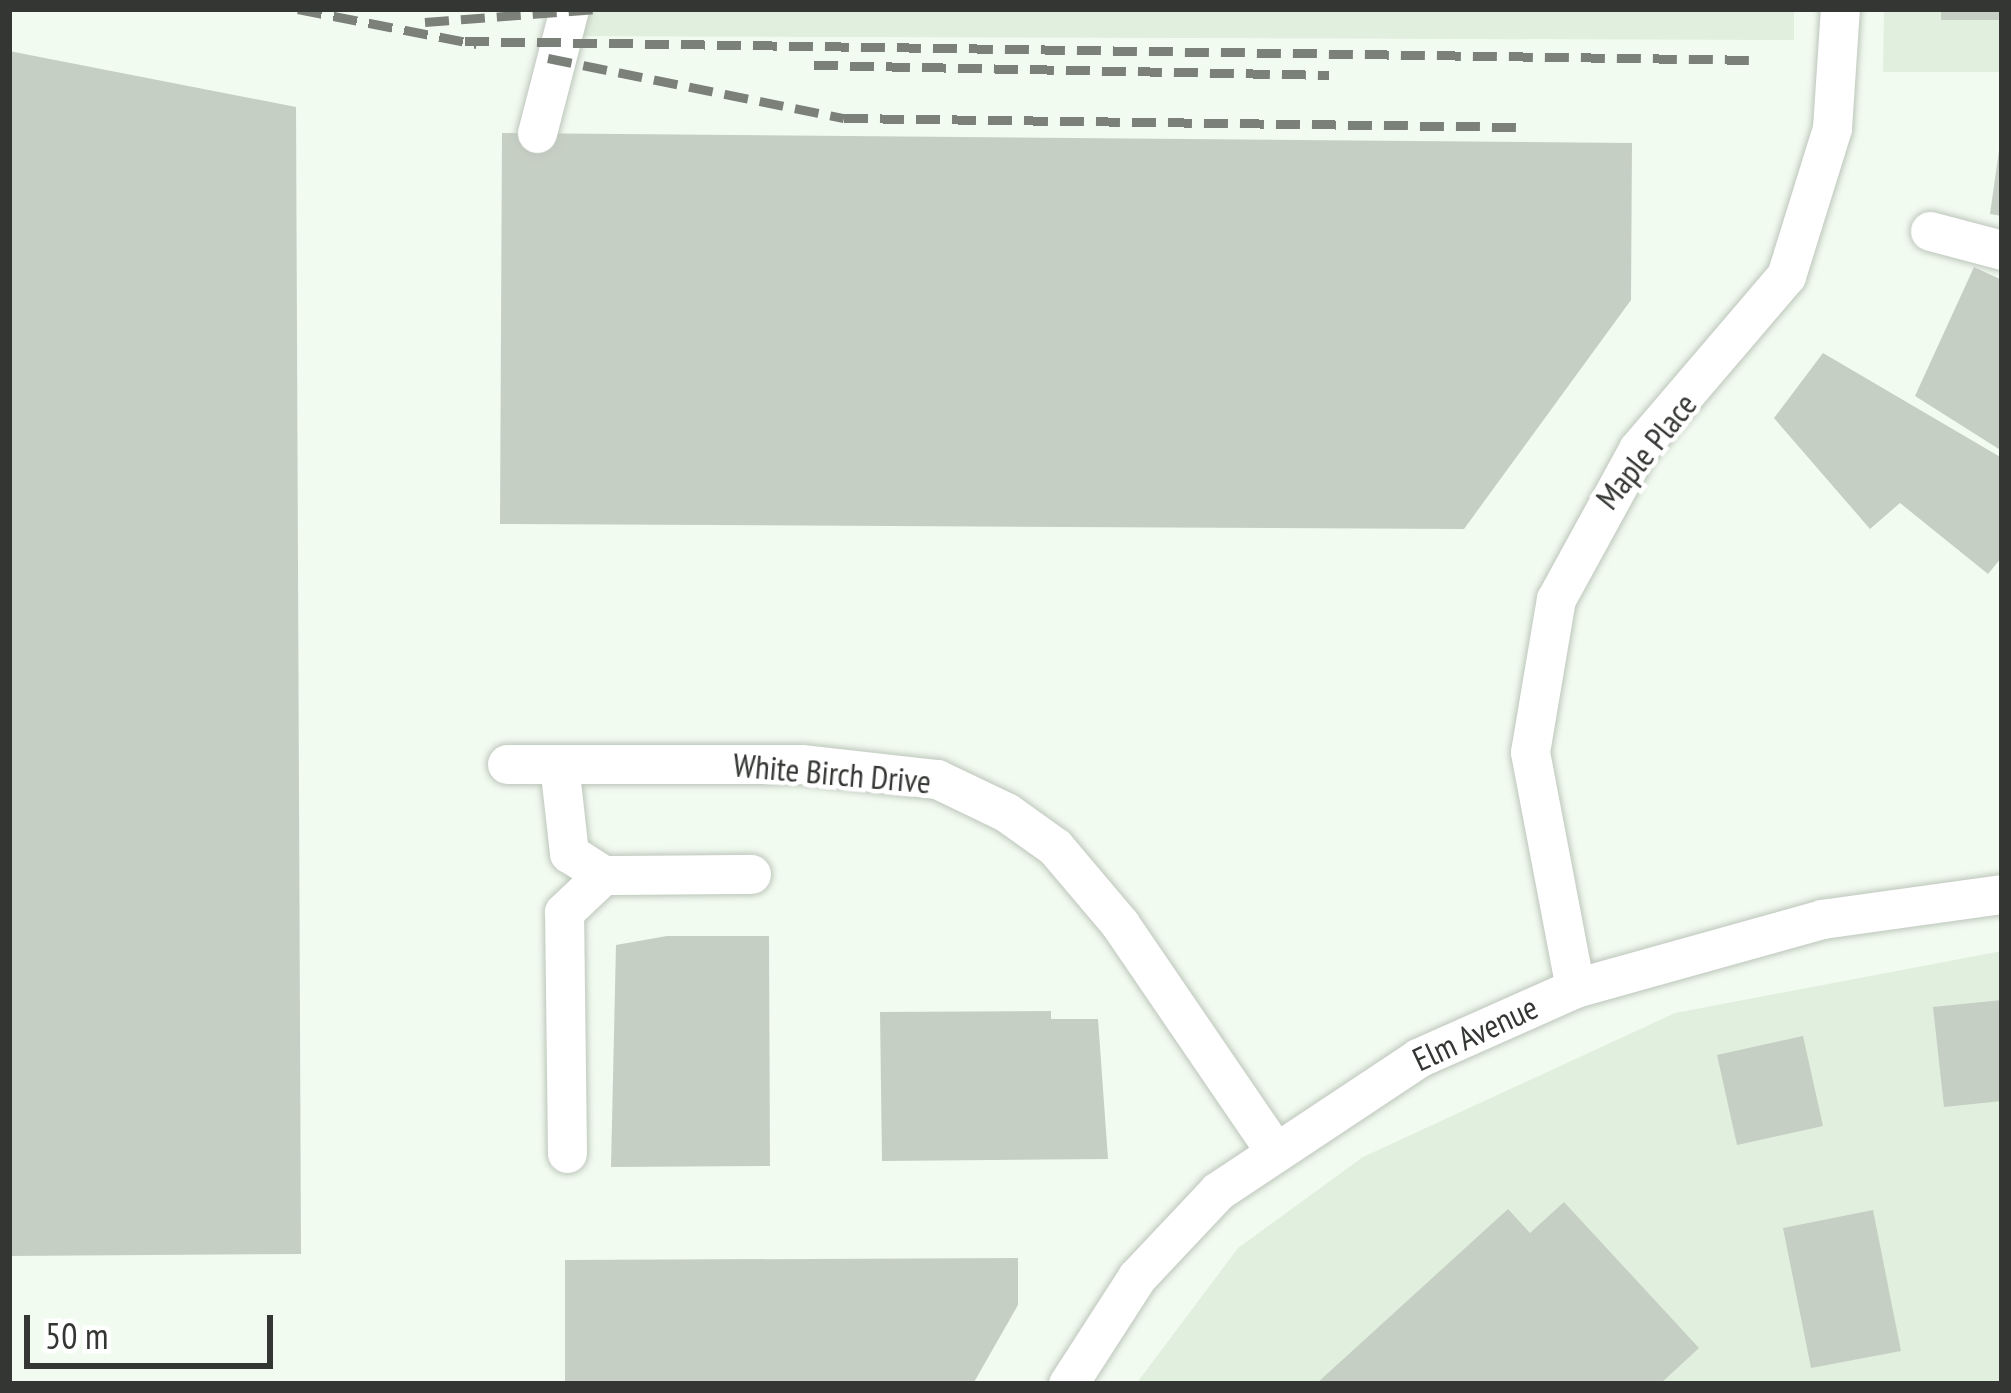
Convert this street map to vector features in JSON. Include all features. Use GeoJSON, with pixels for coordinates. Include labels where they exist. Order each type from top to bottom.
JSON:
{"type":"FeatureCollection","features":[{"type":"Feature","properties":{"kind":"street"},"geometry":{"type":"LineString","coordinates":[[537,133],[569,9]]}},
{"type":"Feature","properties":{"kind":"street","name":"Maple Place"},"geometry":{"type":"LineString","coordinates":[[1575,988],[1530,752],[1556,599],[1638,449],[1786,276],[1832,128],[1840,9]]}},
{"type":"Feature","properties":{"kind":"street"},"geometry":{"type":"LineString","coordinates":[[1930,231],[2002,250]]}},
{"type":"Feature","properties":{"kind":"street","name":"White Birch Drive"},"geometry":{"type":"LineString","coordinates":[[507,764],[801,764],[937,779],[1006,812],[1055,847],[1120,924],[1272,1147]]}},
{"type":"Feature","properties":{"kind":"street"},"geometry":{"type":"LineString","coordinates":[[559,764],[569,853],[603,875],[752,874]]}},
{"type":"Feature","properties":{"kind":"street"},"geometry":{"type":"LineString","coordinates":[[567,1153],[564,913],[603,875]]}},
{"type":"Feature","properties":{"kind":"street","name":"Elm Avenue"},"geometry":{"type":"LineString","coordinates":[[1068,1384],[1137,1277],[1272,1147],[1418,1058],[1575,988],[1822,919],[2002,895]]}},
{"type":"Feature","properties":{"kind":"shaded area"},"geometry":{"type":"Polygon","coordinates":[[[555,9],[1794,9],[1794,40],[561,36],[555,9]]]}},
{"type":"Feature","properties":{"kind":"shaded area"},"geometry":{"type":"Polygon","coordinates":[[[1884,9],[2002,9],[2002,72],[1883,72],[1884,9]]]}},
{"type":"Feature","properties":{"kind":"shaded area"},"geometry":{"type":"Polygon","coordinates":[[[2002,951],[2002,1384],[1136,1384],[1238,1248],[1363,1157],[1675,1013],[2002,951]]]}},
{"type":"Feature","properties":{"kind":"building"},"geometry":{"type":"Polygon","coordinates":[[[1941,9],[2002,9],[2002,20],[1941,20],[1941,9]]]}},
{"type":"Feature","properties":{"kind":"building"},"geometry":{"type":"Polygon","coordinates":[[[9,51],[296,107],[301,1254],[9,1256],[9,51]]]}},
{"type":"Feature","properties":{"kind":"building"},"geometry":{"type":"Polygon","coordinates":[[[502,133],[1632,143],[1631,300],[1464,529],[500,524],[502,133]]]}},
{"type":"Feature","properties":{"kind":"building"},"geometry":{"type":"Polygon","coordinates":[[[2002,150],[2002,216],[1990,214],[2002,150]]]}},
{"type":"Feature","properties":{"kind":"building"},"geometry":{"type":"Polygon","coordinates":[[[1974,267],[2002,280],[2002,451],[1915,396],[1974,267]]]}},
{"type":"Feature","properties":{"kind":"building"},"geometry":{"type":"Polygon","coordinates":[[[1823,353],[2002,458],[2002,557],[1988,574],[1900,503],[1870,529],[1774,418],[1823,353]]]}},
{"type":"Feature","properties":{"kind":"building"},"geometry":{"type":"Polygon","coordinates":[[[667,936],[769,936],[770,1166],[611,1167],[616,945],[667,936]]]}},
{"type":"Feature","properties":{"kind":"building"},"geometry":{"type":"Polygon","coordinates":[[[2002,1000],[2002,1101],[1944,1107],[1933,1007],[2002,1000]]]}},
{"type":"Feature","properties":{"kind":"building"},"geometry":{"type":"Polygon","coordinates":[[[1051,1011],[1051,1019],[1098,1019],[1108,1159],[882,1161],[880,1012],[1051,1011]]]}},
{"type":"Feature","properties":{"kind":"building"},"geometry":{"type":"Polygon","coordinates":[[[1803,1036],[1823,1126],[1737,1145],[1717,1055],[1803,1036]]]}},
{"type":"Feature","properties":{"kind":"building"},"geometry":{"type":"Polygon","coordinates":[[[1564,1202],[1699,1348],[1660,1384],[1316,1384],[1508,1209],[1530,1233],[1564,1202]]]}},
{"type":"Feature","properties":{"kind":"building"},"geometry":{"type":"Polygon","coordinates":[[[1873,1210],[1901,1351],[1811,1368],[1783,1228],[1873,1210]]]}},
{"type":"Feature","properties":{"kind":"building"},"geometry":{"type":"Polygon","coordinates":[[[1018,1258],[1018,1305],[973,1384],[565,1384],[565,1260],[1018,1258]]]}},
{"type":"Feature","properties":{"kind":"railway"},"geometry":{"type":"LineString","coordinates":[[298,9],[477,44]]}},
{"type":"Feature","properties":{"kind":"railway"},"geometry":{"type":"LineString","coordinates":[[425,22],[598,9]]}},
{"type":"Feature","properties":{"kind":"railway"},"geometry":{"type":"LineString","coordinates":[[465,41],[1759,60]]}},
{"type":"Feature","properties":{"kind":"railway"},"geometry":{"type":"LineString","coordinates":[[548,58],[844,118],[1525,127]]}},
{"type":"Feature","properties":{"kind":"railway"},"geometry":{"type":"LineString","coordinates":[[814,65],[1329,75]]}}]}
